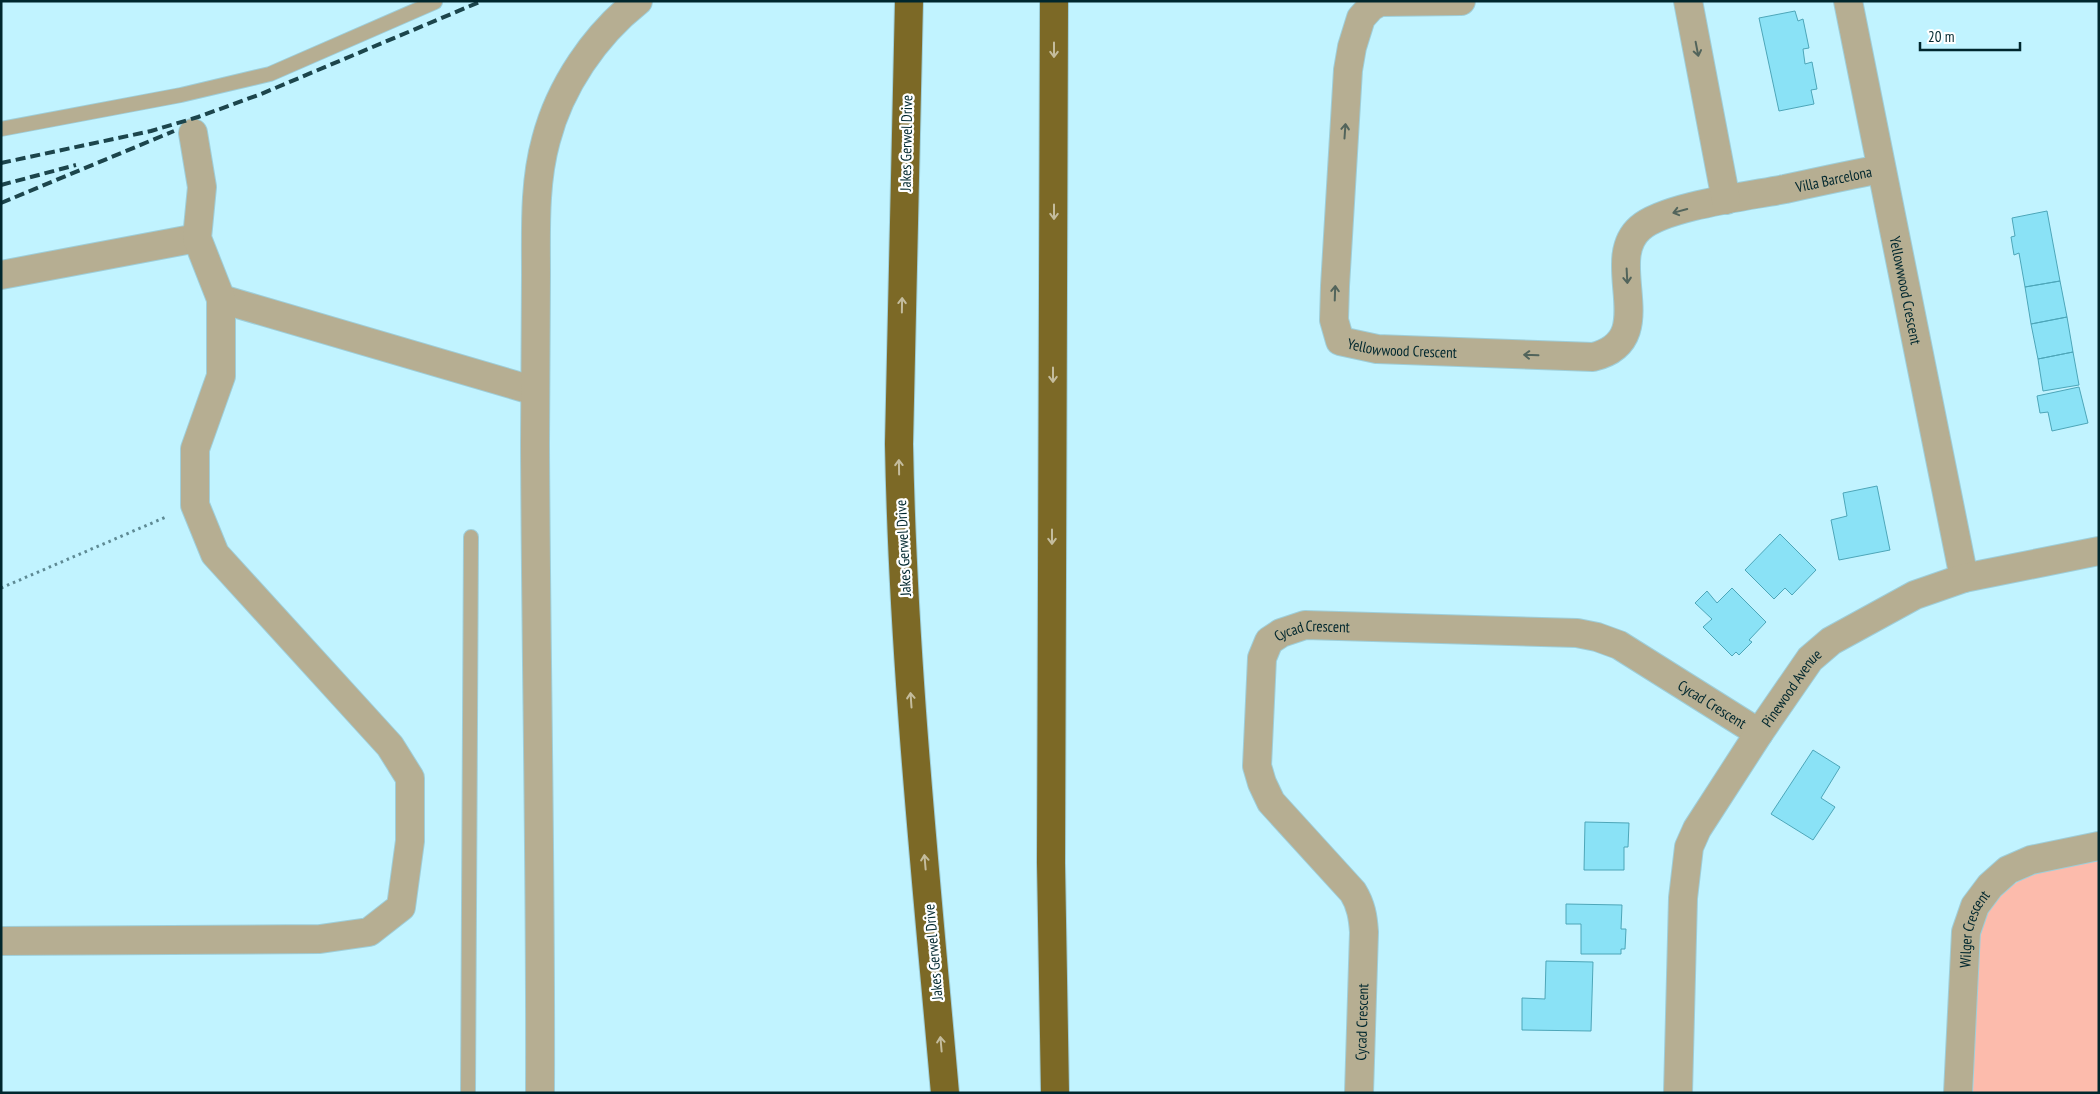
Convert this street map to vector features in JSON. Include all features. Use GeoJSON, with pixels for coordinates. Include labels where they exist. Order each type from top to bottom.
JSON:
{"type":"FeatureCollection","features":[{"type":"Feature","properties":{"kind":"highway","name":"Jakes Gerwel Drive"},"geometry":{"type":"LineString","coordinates":[[909,1],[899,444],[900,490],[912,715],[946,1093]]}},
{"type":"Feature","properties":{"kind":"highway"},"geometry":{"type":"LineString","coordinates":[[1054,1],[1051,862],[1056,1093]]}},
{"type":"Feature","properties":{"kind":"street"},"geometry":{"type":"LineString","coordinates":[[540,1093],[541,937],[536,673],[536,208],[546,140],[562,99],[588,51],[616,20],[638,1]]}},
{"type":"Feature","properties":{"kind":"street","name":"Yellowwood Crescent"},"geometry":{"type":"LineString","coordinates":[[1460,1],[1380,2],[1371,7],[1361,18],[1355,33],[1348,70],[1335,286],[1334,320],[1340,341],[1377,349],[1593,358],[1606,354],[1622,341],[1627,331],[1626,266],[1630,242],[1638,230],[1649,221],[1659,217],[1726,200],[1785,189]]}},
{"type":"Feature","properties":{"kind":"street"},"geometry":{"type":"LineString","coordinates":[[1688,1],[1726,200]]}},
{"type":"Feature","properties":{"kind":"street","name":"Yellowwood Crescent"},"geometry":{"type":"LineString","coordinates":[[1848,1],[1964,578]]}},
{"type":"Feature","properties":{"kind":"street"},"geometry":{"type":"LineString","coordinates":[[1,941],[320,939],[370,932],[401,907],[410,841],[410,778],[390,746],[215,554],[195,505],[195,449],[221,376],[221,299],[197,238],[202,186],[193,133]]}},
{"type":"Feature","properties":{"kind":"street","name":"Villa Barcelona"},"geometry":{"type":"LineString","coordinates":[[1785,189],[1881,169]]}},
{"type":"Feature","properties":{"kind":"street"},"geometry":{"type":"LineString","coordinates":[[1,275],[197,238]]}},
{"type":"Feature","properties":{"kind":"street"},"geometry":{"type":"LineString","coordinates":[[221,299],[535,391]]}},
{"type":"Feature","properties":{"kind":"street","name":"Pinewood Avenue"},"geometry":{"type":"LineString","coordinates":[[1678,1093],[1683,898],[1689,847],[1698,829],[1759,733],[1810,659],[1831,641],[1915,595],[1964,578],[2099,551]]}},
{"type":"Feature","properties":{"kind":"street","name":"Cycad Crescent"},"geometry":{"type":"LineString","coordinates":[[1359,1093],[1363,915],[1359,902],[1353,892],[1271,802],[1262,783],[1257,766],[1262,658],[1269,641],[1281,633],[1305,625],[1584,635],[1619,644],[1759,733]]}},
{"type":"Feature","properties":{"kind":"street","name":"Wilger Crescent"},"geometry":{"type":"LineString","coordinates":[[1958,1093],[1966,932],[1975,906],[1990,886],[2008,870],[2031,860],[2099,846]]}},
{"type":"Feature","properties":{"kind":"lane"},"geometry":{"type":"LineString","coordinates":[[1,129],[181,95],[270,74],[435,2]]}},
{"type":"Feature","properties":{"kind":"lane"},"geometry":{"type":"LineString","coordinates":[[468,1093],[471,537]]}},
{"type":"Feature","properties":{"kind":"path"},"geometry":{"type":"LineString","coordinates":[[1,588],[195,505]]}},
{"type":"Feature","properties":{"kind":"shaded area"},"geometry":{"type":"Polygon","coordinates":[[[2099,860],[2099,1093],[1973,1093],[1977,949],[1983,924],[1992,906],[2004,891],[2019,881],[2055,869],[2099,860]]]}},
{"type":"Feature","properties":{"kind":"building"},"geometry":{"type":"Polygon","coordinates":[[[1795,11],[1798,21],[1803,19],[1809,48],[1803,49],[1805,64],[1812,62],[1817,89],[1811,90],[1814,104],[1779,111],[1759,18],[1795,11]]]}},
{"type":"Feature","properties":{"kind":"building"},"geometry":{"type":"Polygon","coordinates":[[[2047,211],[2060,281],[2025,287],[2019,253],[2014,255],[2011,237],[2015,236],[2012,218],[2047,211]]]}},
{"type":"Feature","properties":{"kind":"building"},"geometry":{"type":"Polygon","coordinates":[[[2060,281],[2067,317],[2031,324],[2025,287],[2060,281]]]}},
{"type":"Feature","properties":{"kind":"building"},"geometry":{"type":"Polygon","coordinates":[[[2067,317],[2073,352],[2038,359],[2031,324],[2067,317]]]}},
{"type":"Feature","properties":{"kind":"building"},"geometry":{"type":"Polygon","coordinates":[[[2073,352],[2079,385],[2043,391],[2038,359],[2073,352]]]}},
{"type":"Feature","properties":{"kind":"building"},"geometry":{"type":"Polygon","coordinates":[[[2079,387],[2088,423],[2052,431],[2048,412],[2040,413],[2037,396],[2079,387]]]}},
{"type":"Feature","properties":{"kind":"building"},"geometry":{"type":"Polygon","coordinates":[[[1877,486],[1890,550],[1839,560],[1831,520],[1847,516],[1843,493],[1877,486]]]}},
{"type":"Feature","properties":{"kind":"building"},"geometry":{"type":"Polygon","coordinates":[[[1780,534],[1816,570],[1792,595],[1785,588],[1774,599],[1745,570],[1780,534]]]}},
{"type":"Feature","properties":{"kind":"building"},"geometry":{"type":"Polygon","coordinates":[[[1732,588],[1766,622],[1749,640],[1752,642],[1739,655],[1736,652],[1732,656],[1703,627],[1712,619],[1695,603],[1707,591],[1717,603],[1732,588]]]}},
{"type":"Feature","properties":{"kind":"building"},"geometry":{"type":"Polygon","coordinates":[[[1813,750],[1840,767],[1821,798],[1835,807],[1813,840],[1771,814],[1813,750]]]}},
{"type":"Feature","properties":{"kind":"building"},"geometry":{"type":"Polygon","coordinates":[[[1585,822],[1629,823],[1628,847],[1624,847],[1624,870],[1584,870],[1585,822]]]}},
{"type":"Feature","properties":{"kind":"building"},"geometry":{"type":"Polygon","coordinates":[[[1566,904],[1622,905],[1621,929],[1626,929],[1625,949],[1621,949],[1621,954],[1581,954],[1581,924],[1566,924],[1566,904]]]}},
{"type":"Feature","properties":{"kind":"building"},"geometry":{"type":"Polygon","coordinates":[[[1546,961],[1593,962],[1591,1031],[1522,1030],[1522,998],[1545,999],[1546,961]]]}},
{"type":"Feature","properties":{"kind":"railway"},"geometry":{"type":"LineString","coordinates":[[1,163],[151,131],[198,117],[261,94],[482,1]]}},
{"type":"Feature","properties":{"kind":"railway"},"geometry":{"type":"LineString","coordinates":[[1,203],[174,131]]}},
{"type":"Feature","properties":{"kind":"railway"},"geometry":{"type":"LineString","coordinates":[[1,185],[76,165]]}}]}
